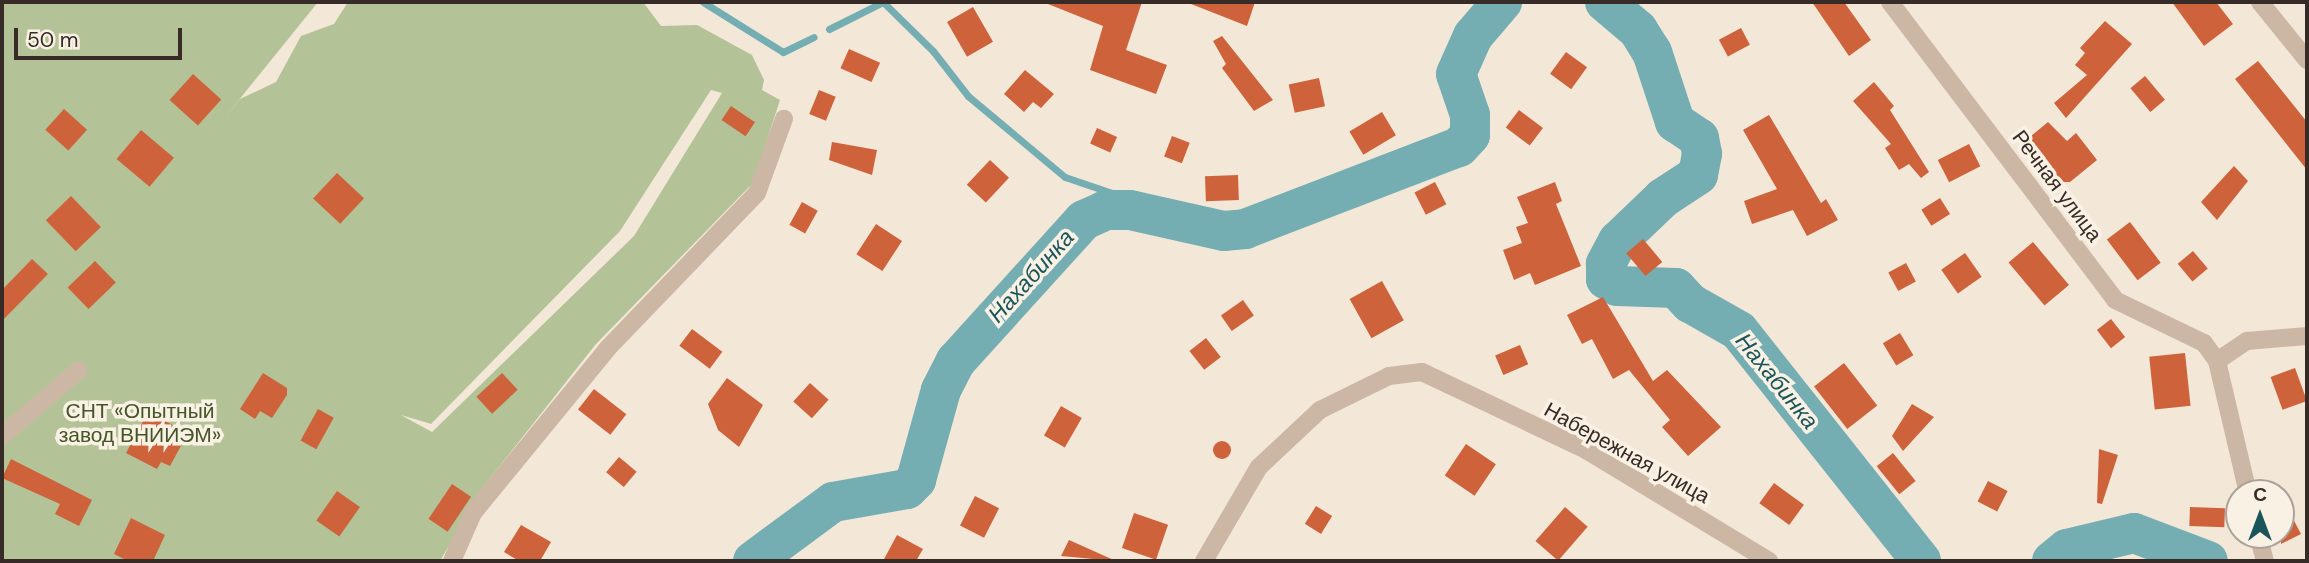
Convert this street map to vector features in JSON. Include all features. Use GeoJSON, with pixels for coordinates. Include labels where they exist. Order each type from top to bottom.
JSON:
{"type":"FeatureCollection","features":[{"type":"Feature","properties":{"kind":"street","name":"Речная улица"},"geometry":{"type":"LineString","coordinates":[[1890,2],[2115,300],[2204,343],[2217,361]]}},
{"type":"Feature","properties":{"kind":"street"},"geometry":{"type":"LineString","coordinates":[[2260,2],[2307,60]]}},
{"type":"Feature","properties":{"kind":"street"},"geometry":{"type":"LineString","coordinates":[[452,561],[473,513],[607,349],[757,193],[784,119]]}},
{"type":"Feature","properties":{"kind":"street"},"geometry":{"type":"LineString","coordinates":[[2245,479],[2217,361],[2247,341],[2307,336]]}},
{"type":"Feature","properties":{"kind":"street"},"geometry":{"type":"LineString","coordinates":[[2,436],[79,370]]}},
{"type":"Feature","properties":{"kind":"street","name":"Набережная улица"},"geometry":{"type":"LineString","coordinates":[[1203,561],[1259,467],[1320,410],[1389,376],[1422,372],[1586,450],[1769,561]]}},
{"type":"Feature","properties":{"kind":"green space","name":"СНТ «Опытный завод ВНИИЭМ»"},"geometry":{"type":"Polygon","coordinates":[[[2,2],[318,2],[222,121],[240,99],[276,82],[301,36],[334,24],[348,2],[643,2],[661,26],[697,25],[752,55],[764,80],[762,90],[780,100],[753,183],[596,344],[487,482],[440,561],[2,561],[2,2]],[[711,90],[620,231],[431,424],[401,415],[432,432],[634,236],[722,93],[711,90]]]}},
{"type":"Feature","properties":{"kind":"building"},"geometry":{"type":"Polygon","coordinates":[[[1043,2],[1142,2],[1126,50],[1167,65],[1156,94],[1090,70],[1103,26],[1043,2]]]}},
{"type":"Feature","properties":{"kind":"building"},"geometry":{"type":"Polygon","coordinates":[[[1186,2],[1255,2],[1247,26],[1186,2]]]}},
{"type":"Feature","properties":{"kind":"building"},"geometry":{"type":"Polygon","coordinates":[[[1812,2],[1844,2],[1871,40],[1849,56],[1812,2]]]}},
{"type":"Feature","properties":{"kind":"building"},"geometry":{"type":"Polygon","coordinates":[[[2172,2],[2216,2],[2233,24],[2204,46],[2172,2]]]}},
{"type":"Feature","properties":{"kind":"building"},"geometry":{"type":"Polygon","coordinates":[[[973,7],[993,42],[967,57],[947,22],[973,7]]]}},
{"type":"Feature","properties":{"kind":"building"},"geometry":{"type":"Polygon","coordinates":[[[2105,21],[2132,44],[2066,118],[2054,103],[2087,75],[2075,65],[2085,53],[2080,48],[2105,21]]]}},
{"type":"Feature","properties":{"kind":"building"},"geometry":{"type":"Polygon","coordinates":[[[1741,28],[1750,45],[1728,57],[1719,40],[1741,28]]]}},
{"type":"Feature","properties":{"kind":"building"},"geometry":{"type":"Polygon","coordinates":[[[1222,36],[1273,100],[1254,111],[1222,68],[1226,64],[1213,41],[1222,36]]]}},
{"type":"Feature","properties":{"kind":"building"},"geometry":{"type":"Polygon","coordinates":[[[849,49],[880,63],[872,82],[840,68],[849,49]]]}},
{"type":"Feature","properties":{"kind":"building"},"geometry":{"type":"Polygon","coordinates":[[[1566,52],[1587,67],[1571,89],[1550,74],[1566,52]]]}},
{"type":"Feature","properties":{"kind":"building"},"geometry":{"type":"Polygon","coordinates":[[[2258,61],[2307,122],[2307,170],[2235,79],[2258,61]]]}},
{"type":"Feature","properties":{"kind":"building"},"geometry":{"type":"Polygon","coordinates":[[[1025,70],[1054,94],[1041,108],[1033,102],[1024,112],[1004,94],[1025,70]]]}},
{"type":"Feature","properties":{"kind":"building"},"geometry":{"type":"Polygon","coordinates":[[[193,74],[221,99],[198,125],[170,100],[193,74]]]}},
{"type":"Feature","properties":{"kind":"building"},"geometry":{"type":"Polygon","coordinates":[[[2145,76],[2165,100],[2150,112],[2130,88],[2145,76]]]}},
{"type":"Feature","properties":{"kind":"building"},"geometry":{"type":"Polygon","coordinates":[[[1319,78],[1325,106],[1295,113],[1289,84],[1319,78]]]}},
{"type":"Feature","properties":{"kind":"building"},"geometry":{"type":"Polygon","coordinates":[[[1874,82],[1894,106],[1890,110],[1929,172],[1921,178],[1909,164],[1899,170],[1885,148],[1891,144],[1853,101],[1874,82]]]}},
{"type":"Feature","properties":{"kind":"building"},"geometry":{"type":"Polygon","coordinates":[[[819,90],[836,97],[826,121],[809,114],[819,90]]]}},
{"type":"Feature","properties":{"kind":"building"},"geometry":{"type":"Polygon","coordinates":[[[731,106],[755,122],[746,136],[721,120],[731,106]]]}},
{"type":"Feature","properties":{"kind":"building"},"geometry":{"type":"Polygon","coordinates":[[[64,109],[87,130],[68,151],[45,130],[64,109]]]}},
{"type":"Feature","properties":{"kind":"building"},"geometry":{"type":"Polygon","coordinates":[[[1519,110],[1543,128],[1530,146],[1506,128],[1519,110]]]}},
{"type":"Feature","properties":{"kind":"building"},"geometry":{"type":"Polygon","coordinates":[[[1382,112],[1396,135],[1363,155],[1349,132],[1382,112]]]}},
{"type":"Feature","properties":{"kind":"building"},"geometry":{"type":"Polygon","coordinates":[[[1769,115],[1821,203],[1826,199],[1838,220],[1807,236],[1793,210],[1752,224],[1744,201],[1777,189],[1743,130],[1769,115]]]}},
{"type":"Feature","properties":{"kind":"building"},"geometry":{"type":"Polygon","coordinates":[[[2048,122],[2067,141],[2076,133],[2097,160],[2070,182],[2063,182],[2025,141],[2048,122]]]}},
{"type":"Feature","properties":{"kind":"building"},"geometry":{"type":"Polygon","coordinates":[[[1097,128],[1117,137],[1110,152],[1090,144],[1097,128]]]}},
{"type":"Feature","properties":{"kind":"building"},"geometry":{"type":"Polygon","coordinates":[[[141,130],[174,158],[150,187],[117,159],[141,130]]]}},
{"type":"Feature","properties":{"kind":"building"},"geometry":{"type":"Polygon","coordinates":[[[1172,136],[1190,143],[1182,163],[1164,157],[1172,136]]]}},
{"type":"Feature","properties":{"kind":"building"},"geometry":{"type":"Polygon","coordinates":[[[832,142],[877,150],[872,175],[829,160],[832,142]]]}},
{"type":"Feature","properties":{"kind":"building"},"geometry":{"type":"Polygon","coordinates":[[[1969,144],[1980,166],[1949,182],[1938,160],[1969,144]]]}},
{"type":"Feature","properties":{"kind":"building"},"geometry":{"type":"Polygon","coordinates":[[[990,160],[1009,178],[986,203],[967,185],[990,160]]]}},
{"type":"Feature","properties":{"kind":"building"},"geometry":{"type":"Polygon","coordinates":[[[2234,166],[2248,181],[2217,220],[2201,202],[2234,166]]]}},
{"type":"Feature","properties":{"kind":"building"},"geometry":{"type":"Polygon","coordinates":[[[337,173],[364,198],[340,224],[313,199],[337,173]]]}},
{"type":"Feature","properties":{"kind":"building"},"geometry":{"type":"Polygon","coordinates":[[[1238,175],[1239,200],[1206,201],[1205,176],[1238,175]]]}},
{"type":"Feature","properties":{"kind":"building"},"geometry":{"type":"Polygon","coordinates":[[[1435,182],[1446,204],[1426,215],[1415,192],[1435,182]]]}},
{"type":"Feature","properties":{"kind":"building"},"geometry":{"type":"Polygon","coordinates":[[[1555,182],[1562,201],[1556,204],[1581,266],[1535,285],[1530,273],[1514,280],[1503,250],[1522,243],[1516,227],[1528,223],[1517,197],[1555,182]]]}},
{"type":"Feature","properties":{"kind":"building"},"geometry":{"type":"Polygon","coordinates":[[[71,196],[101,227],[76,251],[46,220],[71,196]]]}},
{"type":"Feature","properties":{"kind":"building"},"geometry":{"type":"Polygon","coordinates":[[[1940,198],[1950,214],[1931,226],[1921,210],[1940,198]]]}},
{"type":"Feature","properties":{"kind":"building"},"geometry":{"type":"Polygon","coordinates":[[[802,202],[818,211],[805,233],[789,225],[802,202]]]}},
{"type":"Feature","properties":{"kind":"building"},"geometry":{"type":"Polygon","coordinates":[[[2130,222],[2161,263],[2138,280],[2107,239],[2130,222]]]}},
{"type":"Feature","properties":{"kind":"building"},"geometry":{"type":"Polygon","coordinates":[[[876,224],[902,241],[882,271],[856,254],[876,224]]]}},
{"type":"Feature","properties":{"kind":"building"},"geometry":{"type":"Polygon","coordinates":[[[1643,239],[1662,262],[1645,276],[1626,253],[1643,239]]]}},
{"type":"Feature","properties":{"kind":"building"},"geometry":{"type":"Polygon","coordinates":[[[2033,242],[2069,285],[2044,305],[2008,263],[2033,242]]]}},
{"type":"Feature","properties":{"kind":"building"},"geometry":{"type":"Polygon","coordinates":[[[2193,251],[2208,269],[2192,281],[2178,264],[2193,251]]]}},
{"type":"Feature","properties":{"kind":"building"},"geometry":{"type":"Polygon","coordinates":[[[1965,253],[1982,277],[1958,293],[1941,270],[1965,253]]]}},
{"type":"Feature","properties":{"kind":"building"},"geometry":{"type":"Polygon","coordinates":[[[32,259],[48,274],[2,321],[2,290],[32,259]]]}},
{"type":"Feature","properties":{"kind":"building"},"geometry":{"type":"Polygon","coordinates":[[[95,261],[116,283],[89,309],[68,287],[95,261]]]}},
{"type":"Feature","properties":{"kind":"building"},"geometry":{"type":"Polygon","coordinates":[[[1906,263],[1916,282],[1898,291],[1888,272],[1906,263]]]}},
{"type":"Feature","properties":{"kind":"building"},"geometry":{"type":"Polygon","coordinates":[[[1382,281],[1404,320],[1371,338],[1350,299],[1382,281]]]}},
{"type":"Feature","properties":{"kind":"building"},"geometry":{"type":"Polygon","coordinates":[[[1603,297],[1653,381],[1667,370],[1721,427],[1688,456],[1662,427],[1670,420],[1629,370],[1613,379],[1592,339],[1582,344],[1567,315],[1603,297]]]}},
{"type":"Feature","properties":{"kind":"building"},"geometry":{"type":"Polygon","coordinates":[[[1243,300],[1254,316],[1232,331],[1221,315],[1243,300]]]}},
{"type":"Feature","properties":{"kind":"building"},"geometry":{"type":"Polygon","coordinates":[[[2111,319],[2125,337],[2111,348],[2097,330],[2111,319]]]}},
{"type":"Feature","properties":{"kind":"building"},"geometry":{"type":"Polygon","coordinates":[[[692,329],[722,352],[710,369],[679,346],[692,329]]]}},
{"type":"Feature","properties":{"kind":"building"},"geometry":{"type":"Polygon","coordinates":[[[1900,333],[1913,355],[1896,366],[1883,343],[1900,333]]]}},
{"type":"Feature","properties":{"kind":"building"},"geometry":{"type":"Polygon","coordinates":[[[1206,338],[1221,357],[1204,370],[1189,351],[1206,338]]]}},
{"type":"Feature","properties":{"kind":"building"},"geometry":{"type":"Polygon","coordinates":[[[1520,345],[1528,364],[1503,375],[1495,356],[1520,345]]]}},
{"type":"Feature","properties":{"kind":"building"},"geometry":{"type":"Polygon","coordinates":[[[2185,353],[2191,406],[2155,409],[2149,357],[2185,353]]]}},
{"type":"Feature","properties":{"kind":"building"},"geometry":{"type":"Polygon","coordinates":[[[1844,363],[1877,406],[1847,429],[1814,386],[1844,363]]]}},
{"type":"Feature","properties":{"kind":"building"},"geometry":{"type":"Polygon","coordinates":[[[2295,368],[2307,401],[2283,410],[2271,377],[2295,368]]]}},
{"type":"Feature","properties":{"kind":"building"},"geometry":{"type":"Polygon","coordinates":[[[263,373],[287,388],[287,395],[272,418],[260,411],[255,419],[240,409],[263,373]]]}},
{"type":"Feature","properties":{"kind":"building"},"geometry":{"type":"Polygon","coordinates":[[[502,373],[518,390],[492,414],[476,397],[502,373]]]}},
{"type":"Feature","properties":{"kind":"building"},"geometry":{"type":"Polygon","coordinates":[[[727,378],[763,405],[739,447],[718,430],[708,404],[727,378]]]}},
{"type":"Feature","properties":{"kind":"building"},"geometry":{"type":"Polygon","coordinates":[[[810,383],[829,400],[812,418],[793,402],[810,383]]]}},
{"type":"Feature","properties":{"kind":"building"},"geometry":{"type":"Polygon","coordinates":[[[594,389],[626,414],[610,435],[578,409],[594,389]]]}},
{"type":"Feature","properties":{"kind":"building"},"geometry":{"type":"Polygon","coordinates":[[[1912,404],[1934,417],[1903,451],[1892,436],[1912,404]]]}},
{"type":"Feature","properties":{"kind":"building"},"geometry":{"type":"Polygon","coordinates":[[[1061,406],[1082,418],[1065,447],[1044,435],[1061,406]]]}},
{"type":"Feature","properties":{"kind":"building"},"geometry":{"type":"Polygon","coordinates":[[[318,409],[334,418],[316,449],[301,440],[318,409]]]}},
{"type":"Feature","properties":{"kind":"building"},"geometry":{"type":"Polygon","coordinates":[[[148,412],[188,433],[170,466],[161,462],[157,469],[126,453],[148,412]]]}},
{"type":"Feature","properties":{"kind":"building"},"geometry":{"type":"Polygon","coordinates":[[[1222,441],[1228,444],[1231,450],[1228,456],[1222,459],[1216,456],[1213,450],[1216,444],[1222,441]]]}},
{"type":"Feature","properties":{"kind":"building"},"geometry":{"type":"Polygon","coordinates":[[[1466,444],[1496,464],[1475,496],[1445,476],[1466,444]]]}},
{"type":"Feature","properties":{"kind":"building"},"geometry":{"type":"Polygon","coordinates":[[[2099,449],[2118,455],[2102,504],[2097,503],[2099,449]]]}},
{"type":"Feature","properties":{"kind":"building"},"geometry":{"type":"Polygon","coordinates":[[[1893,453],[1916,481],[1899,494],[1877,466],[1893,453]]]}},
{"type":"Feature","properties":{"kind":"building"},"geometry":{"type":"Polygon","coordinates":[[[619,457],[637,472],[624,487],[606,472],[619,457]]]}},
{"type":"Feature","properties":{"kind":"building"},"geometry":{"type":"Polygon","coordinates":[[[11,459],[92,500],[79,526],[55,514],[60,504],[2,478],[11,459]]]}},
{"type":"Feature","properties":{"kind":"building"},"geometry":{"type":"Polygon","coordinates":[[[1988,481],[2008,491],[1997,511],[1978,501],[1988,481]]]}},
{"type":"Feature","properties":{"kind":"building"},"geometry":{"type":"Polygon","coordinates":[[[1774,483],[1804,505],[1789,525],[1759,503],[1774,483]]]}},
{"type":"Feature","properties":{"kind":"building"},"geometry":{"type":"Polygon","coordinates":[[[452,484],[471,497],[448,532],[429,519],[452,484]]]}},
{"type":"Feature","properties":{"kind":"building"},"geometry":{"type":"Polygon","coordinates":[[[337,491],[360,507],[339,537],[316,520],[337,491]]]}},
{"type":"Feature","properties":{"kind":"building"},"geometry":{"type":"Polygon","coordinates":[[[975,496],[999,508],[984,538],[960,525],[975,496]]]}},
{"type":"Feature","properties":{"kind":"building"},"geometry":{"type":"Polygon","coordinates":[[[1316,506],[1332,516],[1321,534],[1305,524],[1316,506]]]}},
{"type":"Feature","properties":{"kind":"building"},"geometry":{"type":"Polygon","coordinates":[[[1565,507],[1588,527],[1558,561],[1535,541],[1565,507]]]}},
{"type":"Feature","properties":{"kind":"building"},"geometry":{"type":"Polygon","coordinates":[[[2190,507],[2225,508],[2224,527],[2189,526],[2190,507]]]}},
{"type":"Feature","properties":{"kind":"building"},"geometry":{"type":"Polygon","coordinates":[[[1134,513],[1168,525],[1156,560],[1122,548],[1134,513]]]}},
{"type":"Feature","properties":{"kind":"building"},"geometry":{"type":"Polygon","coordinates":[[[131,518],[165,535],[153,561],[128,561],[114,554],[131,518]]]}},
{"type":"Feature","properties":{"kind":"building"},"geometry":{"type":"Polygon","coordinates":[[[2295,523],[2301,534],[2295,537],[2295,523]]]}},
{"type":"Feature","properties":{"kind":"building"},"geometry":{"type":"Polygon","coordinates":[[[521,525],[551,542],[540,561],[519,561],[504,552],[521,525]]]}},
{"type":"Feature","properties":{"kind":"building"},"geometry":{"type":"Polygon","coordinates":[[[897,535],[923,549],[916,561],[883,561],[897,535]]]}},
{"type":"Feature","properties":{"kind":"building"},"geometry":{"type":"Polygon","coordinates":[[[1069,540],[1116,561],[1061,556],[1069,540]]]}},
{"type":"Feature","properties":{"kind":"waterway"},"geometry":{"type":"LineString","coordinates":[[703,2],[783,52],[814,37]]}},
{"type":"Feature","properties":{"kind":"waterway"},"geometry":{"type":"LineString","coordinates":[[829,29],[883,2],[933,51],[968,96],[1065,177],[1224,231]]}},
{"type":"Feature","properties":{"kind":"waterway","name":"Нахабинка"},"geometry":{"type":"LineString","coordinates":[[753,561],[833,502],[907,489],[916,480],[941,390],[956,361],[1084,220],[1106,210],[1130,210],[1224,231],[1245,229],[1459,147],[1470,135],[1470,115],[1456,74],[1473,36],[1502,2]]}},
{"type":"Feature","properties":{"kind":"waterway","name":"Нахабинка"},"geometry":{"type":"LineString","coordinates":[[1605,2],[1638,30],[1652,52],[1675,122],[1699,138],[1702,154],[1698,175],[1663,198],[1618,241],[1606,264],[1606,279],[1617,286],[1676,288],[1690,303],[1739,331],[1921,561]]}},
{"type":"Feature","properties":{"kind":"waterway","name":"Нахабинка"},"geometry":{"type":"LineString","coordinates":[[2052,561],[2067,549],[2134,533],[2208,561]]}},
{"type":"Feature","properties":{"kind":"waterway"},"geometry":{"type":"LineString","coordinates":[[2149,537],[2157,561]]}}]}
